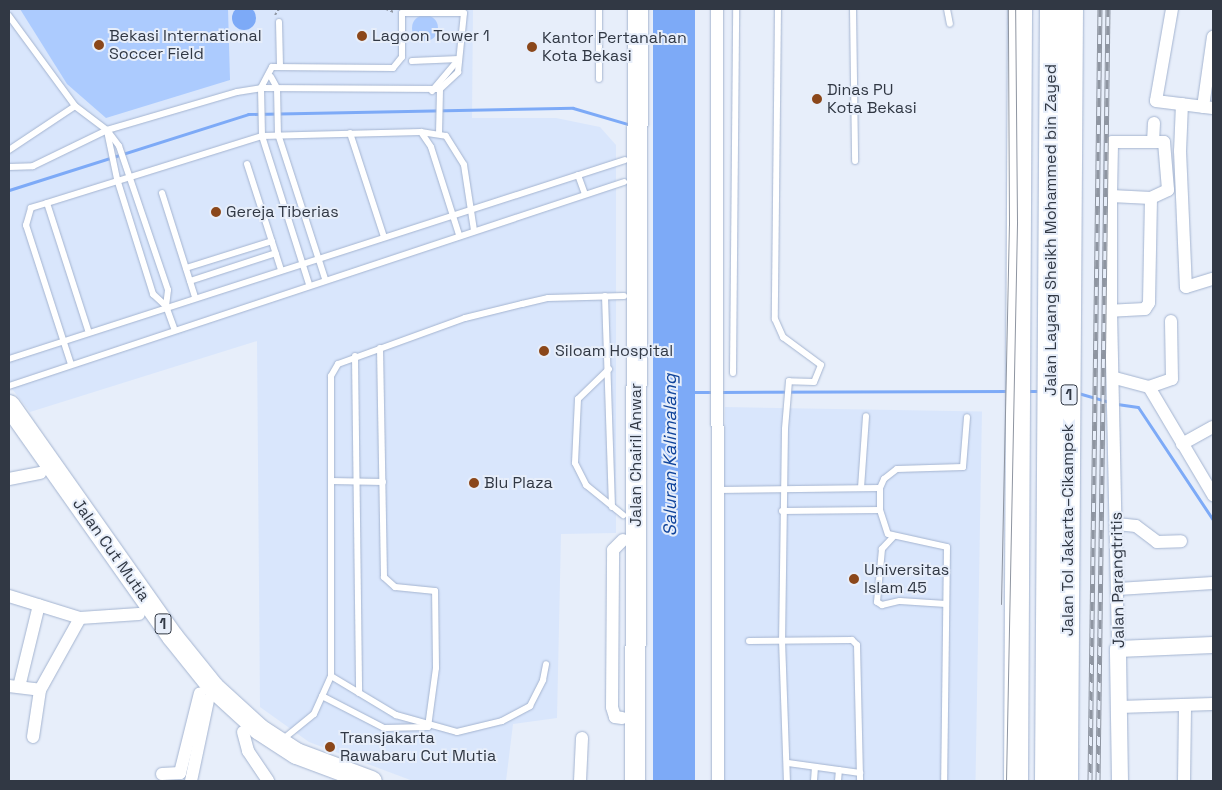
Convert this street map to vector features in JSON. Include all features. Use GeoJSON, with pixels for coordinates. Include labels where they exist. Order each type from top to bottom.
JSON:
{"type":"FeatureCollection","features":[{"type":"Feature","properties":{"kind":"highway"},"geometry":{"type":"LineString","coordinates":[[1008,9],[1011,102],[1019,136]]}},
{"type":"Feature","properties":{"kind":"highway"},"geometry":{"type":"LineString","coordinates":[[1016,781],[1020,9]]}},
{"type":"Feature","properties":{"kind":"highway","name":"Jalan Layang Sheikh Mohammed bin Zayed"},"geometry":{"type":"LineString","coordinates":[[1032,781],[1034,9]]}},
{"type":"Feature","properties":{"kind":"highway","name":"Jalan Layang Sheikh Mohammed bin Zayed"},"geometry":{"type":"LineString","coordinates":[[1047,781],[1052,9]]}},
{"type":"Feature","properties":{"kind":"highway","name":"Jalan Tol Jakarta–Cikampek"},"geometry":{"type":"LineString","coordinates":[[1066,781],[1071,9]]}},
{"type":"Feature","properties":{"kind":"highway","name":"Jalan Cut Mutia"},"geometry":{"type":"LineString","coordinates":[[9,405],[172,636],[236,710],[279,742],[371,781]]}},
{"type":"Feature","properties":{"kind":"highway","name":"Jalan Cut Mutia"},"geometry":{"type":"LineString","coordinates":[[9,430],[139,614],[204,696],[243,732],[274,754],[334,781]]}},
{"type":"Feature","properties":{"kind":"main road","name":"Jalan Chairil Anwar"},"geometry":{"type":"LineString","coordinates":[[625,9],[631,100],[631,141],[622,296],[634,781]]}},
{"type":"Feature","properties":{"kind":"main road","name":"Jalan Chairil Anwar"},"geometry":{"type":"LineString","coordinates":[[631,100],[638,9]]}},
{"type":"Feature","properties":{"kind":"main road","name":"Jalan Chairil Anwar"},"geometry":{"type":"LineString","coordinates":[[622,781],[622,718],[629,540],[618,511],[624,182],[625,160],[631,141]]}},
{"type":"Feature","properties":{"kind":"street"},"geometry":{"type":"LineString","coordinates":[[717,9],[718,781]]}},
{"type":"Feature","properties":{"kind":"street"},"geometry":{"type":"LineString","coordinates":[[1172,9],[1156,101],[1208,108],[1213,37]]}},
{"type":"Feature","properties":{"kind":"street"},"geometry":{"type":"LineString","coordinates":[[1182,104],[1180,150],[1186,287],[1213,279]]}},
{"type":"Feature","properties":{"kind":"street"},"geometry":{"type":"LineString","coordinates":[[1111,196],[1151,198],[1168,190],[1164,142],[1153,142],[1154,123]]}},
{"type":"Feature","properties":{"kind":"street","name":"Jalan Parangtritis"},"geometry":{"type":"LineString","coordinates":[[1120,781],[1116,383],[1111,310],[1112,142],[1153,142]]}},
{"type":"Feature","properties":{"kind":"street"},"geometry":{"type":"LineString","coordinates":[[1111,310],[1145,309],[1149,303],[1151,198]]}},
{"type":"Feature","properties":{"kind":"street"},"geometry":{"type":"LineString","coordinates":[[1116,383],[1150,388],[1172,379],[1171,321]]}},
{"type":"Feature","properties":{"kind":"street"},"geometry":{"type":"LineString","coordinates":[[1150,388],[1182,444],[1211,488]]}},
{"type":"Feature","properties":{"kind":"street"},"geometry":{"type":"LineString","coordinates":[[1182,444],[1213,428]]}},
{"type":"Feature","properties":{"kind":"street"},"geometry":{"type":"LineString","coordinates":[[9,480],[40,473]]}},
{"type":"Feature","properties":{"kind":"street"},"geometry":{"type":"LineString","coordinates":[[1117,524],[1136,526],[1157,542],[1181,541]]}},
{"type":"Feature","properties":{"kind":"street"},"geometry":{"type":"LineString","coordinates":[[1118,589],[1213,583]]}},
{"type":"Feature","properties":{"kind":"street"},"geometry":{"type":"LineString","coordinates":[[9,596],[80,618],[139,614]]}},
{"type":"Feature","properties":{"kind":"street"},"geometry":{"type":"LineString","coordinates":[[39,605],[14,687],[40,690]]}},
{"type":"Feature","properties":{"kind":"street"},"geometry":{"type":"LineString","coordinates":[[33,737],[40,690],[80,618]]}},
{"type":"Feature","properties":{"kind":"street"},"geometry":{"type":"LineString","coordinates":[[1118,648],[1213,644]]}},
{"type":"Feature","properties":{"kind":"street"},"geometry":{"type":"LineString","coordinates":[[162,774],[180,774],[204,696]]}},
{"type":"Feature","properties":{"kind":"street"},"geometry":{"type":"LineString","coordinates":[[191,781],[204,696]]}},
{"type":"Feature","properties":{"kind":"street"},"geometry":{"type":"LineString","coordinates":[[1119,707],[1213,704]]}},
{"type":"Feature","properties":{"kind":"street"},"geometry":{"type":"LineString","coordinates":[[1184,781],[1185,705]]}},
{"type":"Feature","properties":{"kind":"street"},"geometry":{"type":"LineString","coordinates":[[243,732],[251,756],[268,781]]}},
{"type":"Feature","properties":{"kind":"street"},"geometry":{"type":"LineString","coordinates":[[580,781],[582,738]]}},
{"type":"Feature","properties":{"kind":"lane"},"geometry":{"type":"LineString","coordinates":[[599,9],[599,79]]}},
{"type":"Feature","properties":{"kind":"lane"},"geometry":{"type":"LineString","coordinates":[[733,373],[736,9]]}},
{"type":"Feature","properties":{"kind":"lane"},"geometry":{"type":"LineString","coordinates":[[778,9],[775,319],[783,336],[821,365],[814,382],[791,379],[788,388],[782,489],[782,640],[788,763],[787,781]]}},
{"type":"Feature","properties":{"kind":"lane"},"geometry":{"type":"LineString","coordinates":[[852,9],[855,161]]}},
{"type":"Feature","properties":{"kind":"lane"},"geometry":{"type":"LineString","coordinates":[[947,9],[950,24]]}},
{"type":"Feature","properties":{"kind":"lane"},"geometry":{"type":"LineString","coordinates":[[9,167],[33,166],[107,130],[227,94],[261,88],[432,91],[440,89],[453,79],[459,60],[464,13],[444,11],[402,13],[402,57],[393,68],[272,67],[270,77],[261,88],[262,136],[309,284]]}},
{"type":"Feature","properties":{"kind":"lane"},"geometry":{"type":"LineString","coordinates":[[9,16],[75,106],[107,130],[119,146],[131,175],[168,290],[166,306],[174,328]]}},
{"type":"Feature","properties":{"kind":"lane"},"geometry":{"type":"LineString","coordinates":[[279,22],[280,67]]}},
{"type":"Feature","properties":{"kind":"lane"},"geometry":{"type":"LineString","coordinates":[[412,61],[459,60]]}},
{"type":"Feature","properties":{"kind":"lane"},"geometry":{"type":"LineString","coordinates":[[432,91],[459,60]]}},
{"type":"Feature","properties":{"kind":"lane"},"geometry":{"type":"LineString","coordinates":[[270,77],[277,88],[276,123],[278,134],[320,258],[325,279]]}},
{"type":"Feature","properties":{"kind":"lane"},"geometry":{"type":"LineString","coordinates":[[439,134],[440,89]]}},
{"type":"Feature","properties":{"kind":"lane"},"geometry":{"type":"LineString","coordinates":[[9,150],[75,106]]}},
{"type":"Feature","properties":{"kind":"lane"},"geometry":{"type":"LineString","coordinates":[[107,130],[108,150],[153,294],[166,306]]}},
{"type":"Feature","properties":{"kind":"lane"},"geometry":{"type":"LineString","coordinates":[[421,132],[431,147],[459,235]]}},
{"type":"Feature","properties":{"kind":"lane"},"geometry":{"type":"LineString","coordinates":[[71,364],[26,226],[31,208],[117,179],[262,136],[278,134],[421,132],[439,134],[458,150],[472,209],[474,230]]}},
{"type":"Feature","properties":{"kind":"lane"},"geometry":{"type":"LineString","coordinates":[[350,133],[384,237]]}},
{"type":"Feature","properties":{"kind":"lane"},"geometry":{"type":"LineString","coordinates":[[9,359],[61,338],[320,258],[625,160]]}},
{"type":"Feature","properties":{"kind":"lane"},"geometry":{"type":"LineString","coordinates":[[247,164],[281,270]]}},
{"type":"Feature","properties":{"kind":"lane"},"geometry":{"type":"LineString","coordinates":[[578,175],[585,194]]}},
{"type":"Feature","properties":{"kind":"lane"},"geometry":{"type":"LineString","coordinates":[[9,386],[174,328],[624,182]]}},
{"type":"Feature","properties":{"kind":"lane"},"geometry":{"type":"LineString","coordinates":[[162,193],[195,297]]}},
{"type":"Feature","properties":{"kind":"lane"},"geometry":{"type":"LineString","coordinates":[[47,203],[88,330]]}},
{"type":"Feature","properties":{"kind":"lane"},"geometry":{"type":"LineString","coordinates":[[186,268],[272,241]]}},
{"type":"Feature","properties":{"kind":"lane"},"geometry":{"type":"LineString","coordinates":[[190,281],[276,253]]}},
{"type":"Feature","properties":{"kind":"lane"},"geometry":{"type":"LineString","coordinates":[[279,742],[314,714],[331,676],[332,376],[338,364],[355,356],[522,304],[622,296],[609,370],[618,511]]}},
{"type":"Feature","properties":{"kind":"lane"},"geometry":{"type":"LineString","coordinates":[[380,348],[386,580],[395,587],[435,591],[436,668],[428,727]]}},
{"type":"Feature","properties":{"kind":"lane"},"geometry":{"type":"LineString","coordinates":[[355,356],[359,693]]}},
{"type":"Feature","properties":{"kind":"lane"},"geometry":{"type":"LineString","coordinates":[[609,370],[578,399],[575,463],[586,485],[618,511]]}},
{"type":"Feature","properties":{"kind":"lane"},"geometry":{"type":"LineString","coordinates":[[862,488],[866,416]]}},
{"type":"Feature","properties":{"kind":"lane"},"geometry":{"type":"LineString","coordinates":[[944,781],[947,547],[894,536],[885,529],[880,510],[880,488],[884,479],[897,469],[963,467],[967,417]]}},
{"type":"Feature","properties":{"kind":"lane"},"geometry":{"type":"LineString","coordinates":[[331,481],[383,482]]}},
{"type":"Feature","properties":{"kind":"lane"},"geometry":{"type":"LineString","coordinates":[[718,490],[880,488]]}},
{"type":"Feature","properties":{"kind":"lane"},"geometry":{"type":"LineString","coordinates":[[782,511],[880,510]]}},
{"type":"Feature","properties":{"kind":"lane"},"geometry":{"type":"LineString","coordinates":[[894,536],[882,549],[877,602],[882,605],[900,601],[946,604]]}},
{"type":"Feature","properties":{"kind":"lane"},"geometry":{"type":"LineString","coordinates":[[749,642],[852,640],[857,645],[860,781]]}},
{"type":"Feature","properties":{"kind":"lane"},"geometry":{"type":"LineString","coordinates":[[331,676],[396,715],[428,727],[457,732],[502,721],[536,697],[546,664]]}},
{"type":"Feature","properties":{"kind":"lane"},"geometry":{"type":"LineString","coordinates":[[322,696],[384,728],[428,727]]}},
{"type":"Feature","properties":{"kind":"lane"},"geometry":{"type":"LineString","coordinates":[[788,763],[860,773]]}},
{"type":"Feature","properties":{"kind":"lane"},"geometry":{"type":"LineString","coordinates":[[814,781],[815,767]]}},
{"type":"Feature","properties":{"kind":"lane"},"geometry":{"type":"LineString","coordinates":[[838,781],[839,770]]}},
{"type":"Feature","properties":{"kind":"path"},"geometry":{"type":"LineString","coordinates":[[386,9],[392,12]]}},
{"type":"Feature","properties":{"kind":"shaded area"},"geometry":{"type":"Polygon","coordinates":[[[9,9],[473,9],[472,118],[556,118],[600,127],[616,145],[616,533],[561,534],[557,718],[513,724],[506,781],[413,781],[309,742],[260,707],[257,341],[30,412],[9,385],[9,9]]]}},
{"type":"Feature","properties":{"kind":"shaded area"},"geometry":{"type":"Polygon","coordinates":[[[20,9],[228,9],[230,80],[106,118],[67,84],[20,9]]]}},
{"type":"Feature","properties":{"kind":"shaded area"},"geometry":{"type":"Polygon","coordinates":[[[425,15],[434,19],[438,28],[434,37],[425,41],[416,37],[412,28],[416,19],[425,15]]]}},
{"type":"Feature","properties":{"kind":"shaded area","name":"Universitas Islam 45"},"geometry":{"type":"Polygon","coordinates":[[[725,407],[982,411],[976,781],[718,781],[725,407]]]}},
{"type":"Feature","properties":{"kind":"water"},"geometry":{"type":"Polygon","coordinates":[[[244,6],[252,10],[256,18],[252,26],[244,30],[236,26],[232,18],[236,10],[244,6]]]}},
{"type":"Feature","properties":{"kind":"water","name":"Saluran Kalimalang"},"geometry":{"type":"Polygon","coordinates":[[[653,9],[695,9],[695,781],[653,781],[653,9]]]}},
{"type":"Feature","properties":{"kind":"waterway"},"geometry":{"type":"LineString","coordinates":[[9,190],[248,114],[573,108],[631,125]]}},
{"type":"Feature","properties":{"kind":"waterway"},"geometry":{"type":"LineString","coordinates":[[721,392],[1010,391]]}},
{"type":"Feature","properties":{"kind":"waterway"},"geometry":{"type":"LineString","coordinates":[[1026,391],[1040,391]]}},
{"type":"Feature","properties":{"kind":"waterway"},"geometry":{"type":"LineString","coordinates":[[691,392],[715,392]]}},
{"type":"Feature","properties":{"kind":"waterway"},"geometry":{"type":"LineString","coordinates":[[1078,393],[1109,402]]}},
{"type":"Feature","properties":{"kind":"waterway"},"geometry":{"type":"LineString","coordinates":[[1117,404],[1138,407],[1213,520]]}},
{"type":"Feature","properties":{"kind":"tram line"},"geometry":{"type":"LineString","coordinates":[[1001,604],[1009,225],[1008,9]]}},
{"type":"Feature","properties":{"kind":"tram line"},"geometry":{"type":"LineString","coordinates":[[1006,781],[1017,221],[1015,9]]}},
{"type":"Feature","properties":{"kind":"railway"},"geometry":{"type":"LineString","coordinates":[[1090,781],[1100,9]]}},
{"type":"Feature","properties":{"kind":"railway"},"geometry":{"type":"LineString","coordinates":[[1098,781],[1108,9]]}},
{"type":"Feature","properties":{"kind":"place","name":"Lagoon Tower 1"},"geometry":{"type":"Point","coordinates":[362,36]}},
{"type":"Feature","properties":{"kind":"place","name":"Bekasi International Soccer Field"},"geometry":{"type":"Point","coordinates":[99,45]}},
{"type":"Feature","properties":{"kind":"place","name":"Kantor Pertanahan Kota Bekasi"},"geometry":{"type":"Point","coordinates":[532,47]}},
{"type":"Feature","properties":{"kind":"place","name":"Dinas PU Kota Bekasi"},"geometry":{"type":"Point","coordinates":[817,99]}},
{"type":"Feature","properties":{"kind":"place","name":"Gereja Tiberias"},"geometry":{"type":"Point","coordinates":[216,212]}},
{"type":"Feature","properties":{"kind":"place","name":"Siloam Hospital"},"geometry":{"type":"Point","coordinates":[544,351]}},
{"type":"Feature","properties":{"kind":"place","name":"Blu Plaza"},"geometry":{"type":"Point","coordinates":[474,483]}},
{"type":"Feature","properties":{"kind":"place","name":"Universitas Islam 45"},"geometry":{"type":"Point","coordinates":[854,579]}},
{"type":"Feature","properties":{"kind":"place","name":"Transjakarta Rawabaru Cut Mutia"},"geometry":{"type":"Point","coordinates":[330,747]}}]}
